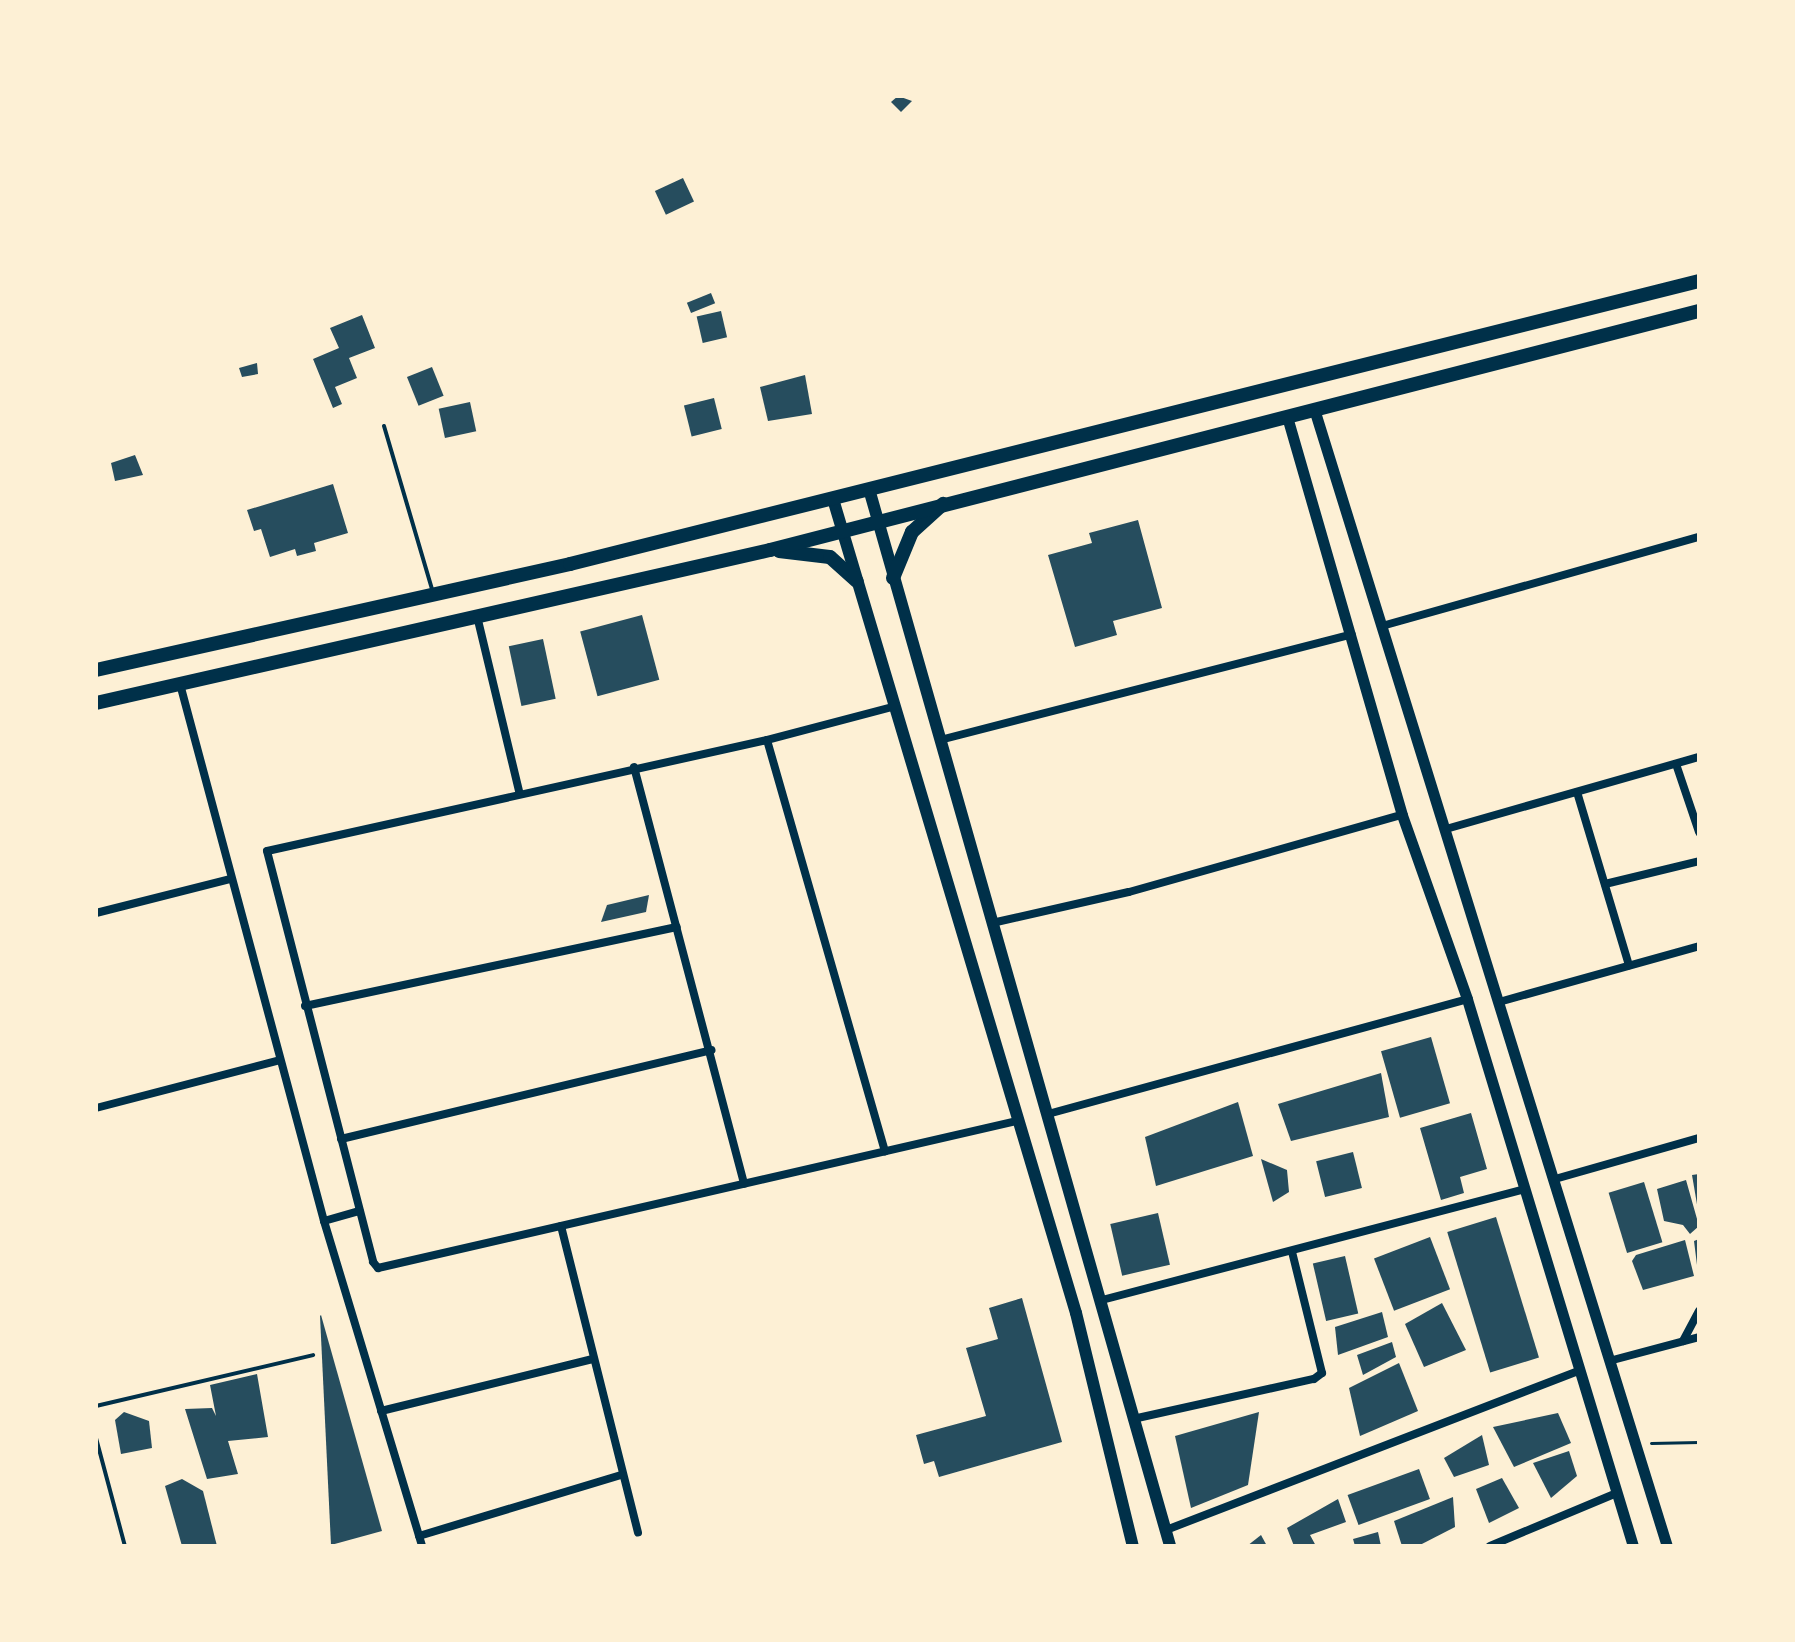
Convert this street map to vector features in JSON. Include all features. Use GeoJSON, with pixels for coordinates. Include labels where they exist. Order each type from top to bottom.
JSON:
{"type":"FeatureCollection","features":[{"type":"Feature","properties":{"kind":"main road"},"geometry":{"type":"LineString","coordinates":[[96,670],[434,595],[833,499],[1699,281]]}},
{"type":"Feature","properties":{"kind":"main road"},"geometry":{"type":"LineString","coordinates":[[96,703],[770,550],[946,501],[1288,420],[1699,311]]}},
{"type":"Feature","properties":{"kind":"main road"},"geometry":{"type":"LineString","coordinates":[[869,489],[1170,1546]]}},
{"type":"Feature","properties":{"kind":"main road"},"geometry":{"type":"LineString","coordinates":[[833,499],[1076,1313],[1133,1546]]}},
{"type":"Feature","properties":{"kind":"main road"},"geometry":{"type":"LineString","coordinates":[[893,578],[912,532],[946,501]]}},
{"type":"Feature","properties":{"kind":"main road"},"geometry":{"type":"LineString","coordinates":[[770,550],[830,557],[857,581]]}},
{"type":"Feature","properties":{"kind":"street"},"geometry":{"type":"LineString","coordinates":[[1315,412],[1667,1546]]}},
{"type":"Feature","properties":{"kind":"street"},"geometry":{"type":"LineString","coordinates":[[1288,420],[1402,815],[1467,999],[1633,1546]]}},
{"type":"Feature","properties":{"kind":"street"},"geometry":{"type":"LineString","coordinates":[[1382,626],[1699,537]]}},
{"type":"Feature","properties":{"kind":"street"},"geometry":{"type":"LineString","coordinates":[[477,616],[519,791]]}},
{"type":"Feature","properties":{"kind":"street"},"geometry":{"type":"LineString","coordinates":[[940,740],[1352,634]]}},
{"type":"Feature","properties":{"kind":"street"},"geometry":{"type":"LineString","coordinates":[[180,684],[324,1221],[421,1543],[621,1475]]}},
{"type":"Feature","properties":{"kind":"street"},"geometry":{"type":"LineString","coordinates":[[896,706],[767,740],[519,791],[267,851],[360,1211],[378,1268],[1017,1121]]}},
{"type":"Feature","properties":{"kind":"street"},"geometry":{"type":"LineString","coordinates":[[767,740],[885,1151]]}},
{"type":"Feature","properties":{"kind":"street"},"geometry":{"type":"LineString","coordinates":[[1446,829],[1699,757]]}},
{"type":"Feature","properties":{"kind":"street"},"geometry":{"type":"LineString","coordinates":[[1676,764],[1699,832]]}},
{"type":"Feature","properties":{"kind":"street"},"geometry":{"type":"LineString","coordinates":[[634,767],[744,1184]]}},
{"type":"Feature","properties":{"kind":"street"},"geometry":{"type":"LineString","coordinates":[[1577,792],[1629,965]]}},
{"type":"Feature","properties":{"kind":"street"},"geometry":{"type":"LineString","coordinates":[[992,923],[1129,892],[1402,815]]}},
{"type":"Feature","properties":{"kind":"street"},"geometry":{"type":"LineString","coordinates":[[1605,884],[1699,861]]}},
{"type":"Feature","properties":{"kind":"street"},"geometry":{"type":"LineString","coordinates":[[96,913],[230,879]]}},
{"type":"Feature","properties":{"kind":"street"},"geometry":{"type":"LineString","coordinates":[[305,1006],[677,927]]}},
{"type":"Feature","properties":{"kind":"street"},"geometry":{"type":"LineString","coordinates":[[1499,1002],[1699,946]]}},
{"type":"Feature","properties":{"kind":"street"},"geometry":{"type":"LineString","coordinates":[[1048,1114],[1467,999]]}},
{"type":"Feature","properties":{"kind":"street"},"geometry":{"type":"LineString","coordinates":[[341,1139],[711,1050]]}},
{"type":"Feature","properties":{"kind":"street"},"geometry":{"type":"LineString","coordinates":[[96,1108],[280,1060]]}},
{"type":"Feature","properties":{"kind":"street"},"geometry":{"type":"LineString","coordinates":[[1555,1179],[1699,1138]]}},
{"type":"Feature","properties":{"kind":"street"},"geometry":{"type":"LineString","coordinates":[[1102,1300],[1525,1189]]}},
{"type":"Feature","properties":{"kind":"street"},"geometry":{"type":"LineString","coordinates":[[324,1221],[360,1211]]}},
{"type":"Feature","properties":{"kind":"street"},"geometry":{"type":"LineString","coordinates":[[561,1226],[621,1475],[638,1532]]}},
{"type":"Feature","properties":{"kind":"street"},"geometry":{"type":"LineString","coordinates":[[1133,1419],[1314,1379],[1322,1373],[1292,1252]]}},
{"type":"Feature","properties":{"kind":"street"},"geometry":{"type":"LineString","coordinates":[[1683,1341],[1699,1311]]}},
{"type":"Feature","properties":{"kind":"street"},"geometry":{"type":"LineString","coordinates":[[1609,1361],[1699,1337]]}},
{"type":"Feature","properties":{"kind":"street"},"geometry":{"type":"LineString","coordinates":[[381,1411],[593,1359]]}},
{"type":"Feature","properties":{"kind":"street"},"geometry":{"type":"LineString","coordinates":[[1166,1530],[1580,1370]]}},
{"type":"Feature","properties":{"kind":"street"},"geometry":{"type":"LineString","coordinates":[[1490,1546],[1617,1493]]}},
{"type":"Feature","properties":{"kind":"lane"},"geometry":{"type":"LineString","coordinates":[[384,426],[434,595]]}},
{"type":"Feature","properties":{"kind":"lane"},"geometry":{"type":"LineString","coordinates":[[96,1406],[313,1355]]}},
{"type":"Feature","properties":{"kind":"lane"},"geometry":{"type":"LineString","coordinates":[[96,1438],[125,1546]]}},
{"type":"Feature","properties":{"kind":"path"},"geometry":{"type":"LineString","coordinates":[[1635,1443],[1699,1442]]}},
{"type":"Feature","properties":{"kind":"building"},"geometry":{"type":"Polygon","coordinates":[[[898,96],[912,101],[901,112],[891,102],[898,96]]]}},
{"type":"Feature","properties":{"kind":"building"},"geometry":{"type":"Polygon","coordinates":[[[683,178],[694,202],[666,215],[655,191],[683,178]]]}},
{"type":"Feature","properties":{"kind":"building"},"geometry":{"type":"Polygon","coordinates":[[[711,293],[715,303],[691,313],[687,303],[711,293]]]}},
{"type":"Feature","properties":{"kind":"building"},"geometry":{"type":"Polygon","coordinates":[[[721,311],[727,337],[703,343],[697,317],[721,311]]]}},
{"type":"Feature","properties":{"kind":"building"},"geometry":{"type":"Polygon","coordinates":[[[362,315],[375,348],[349,358],[357,378],[335,387],[342,404],[333,408],[313,359],[339,348],[330,328],[362,315]]]}},
{"type":"Feature","properties":{"kind":"building"},"geometry":{"type":"Polygon","coordinates":[[[257,363],[258,374],[242,377],[239,368],[257,363]]]}},
{"type":"Feature","properties":{"kind":"building"},"geometry":{"type":"Polygon","coordinates":[[[432,367],[444,396],[419,406],[407,377],[432,367]]]}},
{"type":"Feature","properties":{"kind":"building"},"geometry":{"type":"Polygon","coordinates":[[[805,375],[812,414],[768,421],[760,387],[805,375]]]}},
{"type":"Feature","properties":{"kind":"building"},"geometry":{"type":"Polygon","coordinates":[[[714,398],[722,429],[692,437],[684,405],[714,398]]]}},
{"type":"Feature","properties":{"kind":"building"},"geometry":{"type":"Polygon","coordinates":[[[470,402],[476,431],[445,438],[439,409],[470,402]]]}},
{"type":"Feature","properties":{"kind":"building"},"geometry":{"type":"Polygon","coordinates":[[[135,455],[143,475],[115,481],[111,463],[135,455]]]}},
{"type":"Feature","properties":{"kind":"building"},"geometry":{"type":"Polygon","coordinates":[[[333,484],[348,533],[314,543],[316,551],[297,556],[295,549],[270,557],[261,529],[254,531],[247,510],[333,484]]]}},
{"type":"Feature","properties":{"kind":"building"},"geometry":{"type":"Polygon","coordinates":[[[1138,520],[1162,608],[1113,621],[1117,635],[1075,647],[1048,555],[1092,543],[1089,533],[1138,520]]]}},
{"type":"Feature","properties":{"kind":"building"},"geometry":{"type":"Polygon","coordinates":[[[642,615],[659,680],[598,696],[580,632],[642,615]]]}},
{"type":"Feature","properties":{"kind":"building"},"geometry":{"type":"Polygon","coordinates":[[[543,639],[556,699],[521,706],[509,646],[543,639]]]}},
{"type":"Feature","properties":{"kind":"building"},"geometry":{"type":"Polygon","coordinates":[[[649,895],[646,912],[601,922],[607,905],[649,895]]]}},
{"type":"Feature","properties":{"kind":"building"},"geometry":{"type":"Polygon","coordinates":[[[1431,1037],[1450,1103],[1400,1118],[1381,1051],[1431,1037]]]}},
{"type":"Feature","properties":{"kind":"building"},"geometry":{"type":"Polygon","coordinates":[[[1381,1073],[1389,1117],[1291,1141],[1278,1104],[1381,1073]]]}},
{"type":"Feature","properties":{"kind":"building"},"geometry":{"type":"Polygon","coordinates":[[[1238,1102],[1253,1156],[1156,1186],[1145,1137],[1238,1102]]]}},
{"type":"Feature","properties":{"kind":"building"},"geometry":{"type":"Polygon","coordinates":[[[1471,1113],[1487,1169],[1460,1177],[1464,1193],[1441,1200],[1420,1128],[1471,1113]]]}},
{"type":"Feature","properties":{"kind":"building"},"geometry":{"type":"Polygon","coordinates":[[[1353,1152],[1362,1188],[1325,1197],[1316,1161],[1353,1152]]]}},
{"type":"Feature","properties":{"kind":"building"},"geometry":{"type":"Polygon","coordinates":[[[1261,1159],[1287,1170],[1289,1192],[1273,1202],[1261,1159]]]}},
{"type":"Feature","properties":{"kind":"building"},"geometry":{"type":"Polygon","coordinates":[[[1699,1174],[1699,1216],[1692,1175],[1699,1174]]]}},
{"type":"Feature","properties":{"kind":"building"},"geometry":{"type":"Polygon","coordinates":[[[1686,1180],[1699,1226],[1690,1234],[1683,1225],[1664,1221],[1657,1189],[1686,1180]]]}},
{"type":"Feature","properties":{"kind":"building"},"geometry":{"type":"Polygon","coordinates":[[[1644,1182],[1662,1242],[1627,1253],[1609,1193],[1644,1182]]]}},
{"type":"Feature","properties":{"kind":"building"},"geometry":{"type":"Polygon","coordinates":[[[1158,1213],[1170,1265],[1122,1276],[1110,1224],[1158,1213]]]}},
{"type":"Feature","properties":{"kind":"building"},"geometry":{"type":"Polygon","coordinates":[[[1496,1217],[1539,1358],[1490,1372],[1447,1232],[1496,1217]]]}},
{"type":"Feature","properties":{"kind":"building"},"geometry":{"type":"Polygon","coordinates":[[[1430,1237],[1450,1289],[1394,1311],[1374,1259],[1430,1237]]]}},
{"type":"Feature","properties":{"kind":"building"},"geometry":{"type":"Polygon","coordinates":[[[1699,1239],[1699,1264],[1697,1265],[1694,1241],[1699,1239]]]}},
{"type":"Feature","properties":{"kind":"building"},"geometry":{"type":"Polygon","coordinates":[[[1685,1240],[1694,1276],[1643,1290],[1632,1261],[1636,1255],[1685,1240]]]}},
{"type":"Feature","properties":{"kind":"building"},"geometry":{"type":"Polygon","coordinates":[[[1345,1256],[1358,1313],[1326,1321],[1313,1263],[1345,1256]]]}},
{"type":"Feature","properties":{"kind":"building"},"geometry":{"type":"Polygon","coordinates":[[[1022,1298],[1062,1442],[939,1477],[934,1461],[924,1464],[916,1435],[986,1416],[966,1348],[998,1339],[989,1308],[1022,1298]]]}},
{"type":"Feature","properties":{"kind":"building"},"geometry":{"type":"Polygon","coordinates":[[[1442,1303],[1466,1350],[1424,1367],[1405,1324],[1442,1303]]]}},
{"type":"Feature","properties":{"kind":"building"},"geometry":{"type":"Polygon","coordinates":[[[1382,1312],[1388,1337],[1338,1355],[1335,1327],[1382,1312]]]}},
{"type":"Feature","properties":{"kind":"building"},"geometry":{"type":"Polygon","coordinates":[[[320,1316],[382,1531],[331,1545],[320,1316]]]}},
{"type":"Feature","properties":{"kind":"building"},"geometry":{"type":"Polygon","coordinates":[[[1392,1342],[1396,1357],[1363,1375],[1357,1355],[1392,1342]]]}},
{"type":"Feature","properties":{"kind":"building"},"geometry":{"type":"Polygon","coordinates":[[[1399,1363],[1418,1411],[1360,1436],[1349,1388],[1399,1363]]]}},
{"type":"Feature","properties":{"kind":"building"},"geometry":{"type":"Polygon","coordinates":[[[257,1374],[268,1437],[228,1441],[238,1474],[207,1479],[185,1409],[212,1408],[216,1416],[210,1385],[257,1374]]]}},
{"type":"Feature","properties":{"kind":"building"},"geometry":{"type":"Polygon","coordinates":[[[124,1412],[149,1421],[152,1448],[121,1454],[115,1420],[124,1412]]]}},
{"type":"Feature","properties":{"kind":"building"},"geometry":{"type":"Polygon","coordinates":[[[1259,1412],[1248,1485],[1191,1508],[1175,1436],[1259,1412]]]}},
{"type":"Feature","properties":{"kind":"building"},"geometry":{"type":"Polygon","coordinates":[[[1558,1413],[1571,1443],[1514,1467],[1493,1427],[1558,1413]]]}},
{"type":"Feature","properties":{"kind":"building"},"geometry":{"type":"Polygon","coordinates":[[[1482,1435],[1489,1465],[1454,1477],[1444,1458],[1482,1435]]]}},
{"type":"Feature","properties":{"kind":"building"},"geometry":{"type":"Polygon","coordinates":[[[1569,1451],[1577,1476],[1551,1498],[1533,1463],[1569,1451]]]}},
{"type":"Feature","properties":{"kind":"building"},"geometry":{"type":"Polygon","coordinates":[[[1419,1469],[1430,1499],[1359,1525],[1348,1495],[1419,1469]]]}},
{"type":"Feature","properties":{"kind":"building"},"geometry":{"type":"Polygon","coordinates":[[[1502,1478],[1519,1508],[1489,1523],[1476,1489],[1502,1478]]]}},
{"type":"Feature","properties":{"kind":"building"},"geometry":{"type":"Polygon","coordinates":[[[182,1479],[203,1491],[217,1546],[182,1546],[165,1486],[182,1479]]]}},
{"type":"Feature","properties":{"kind":"building"},"geometry":{"type":"Polygon","coordinates":[[[1453,1497],[1455,1527],[1418,1546],[1402,1546],[1394,1521],[1453,1497]]]}},
{"type":"Feature","properties":{"kind":"building"},"geometry":{"type":"Polygon","coordinates":[[[1338,1499],[1346,1522],[1310,1535],[1316,1546],[1294,1546],[1287,1528],[1338,1499]]]}},
{"type":"Feature","properties":{"kind":"building"},"geometry":{"type":"Polygon","coordinates":[[[1378,1532],[1381,1546],[1355,1546],[1353,1539],[1378,1532]]]}},
{"type":"Feature","properties":{"kind":"building"},"geometry":{"type":"Polygon","coordinates":[[[1261,1535],[1267,1546],[1247,1546],[1261,1535]]]}}]}
